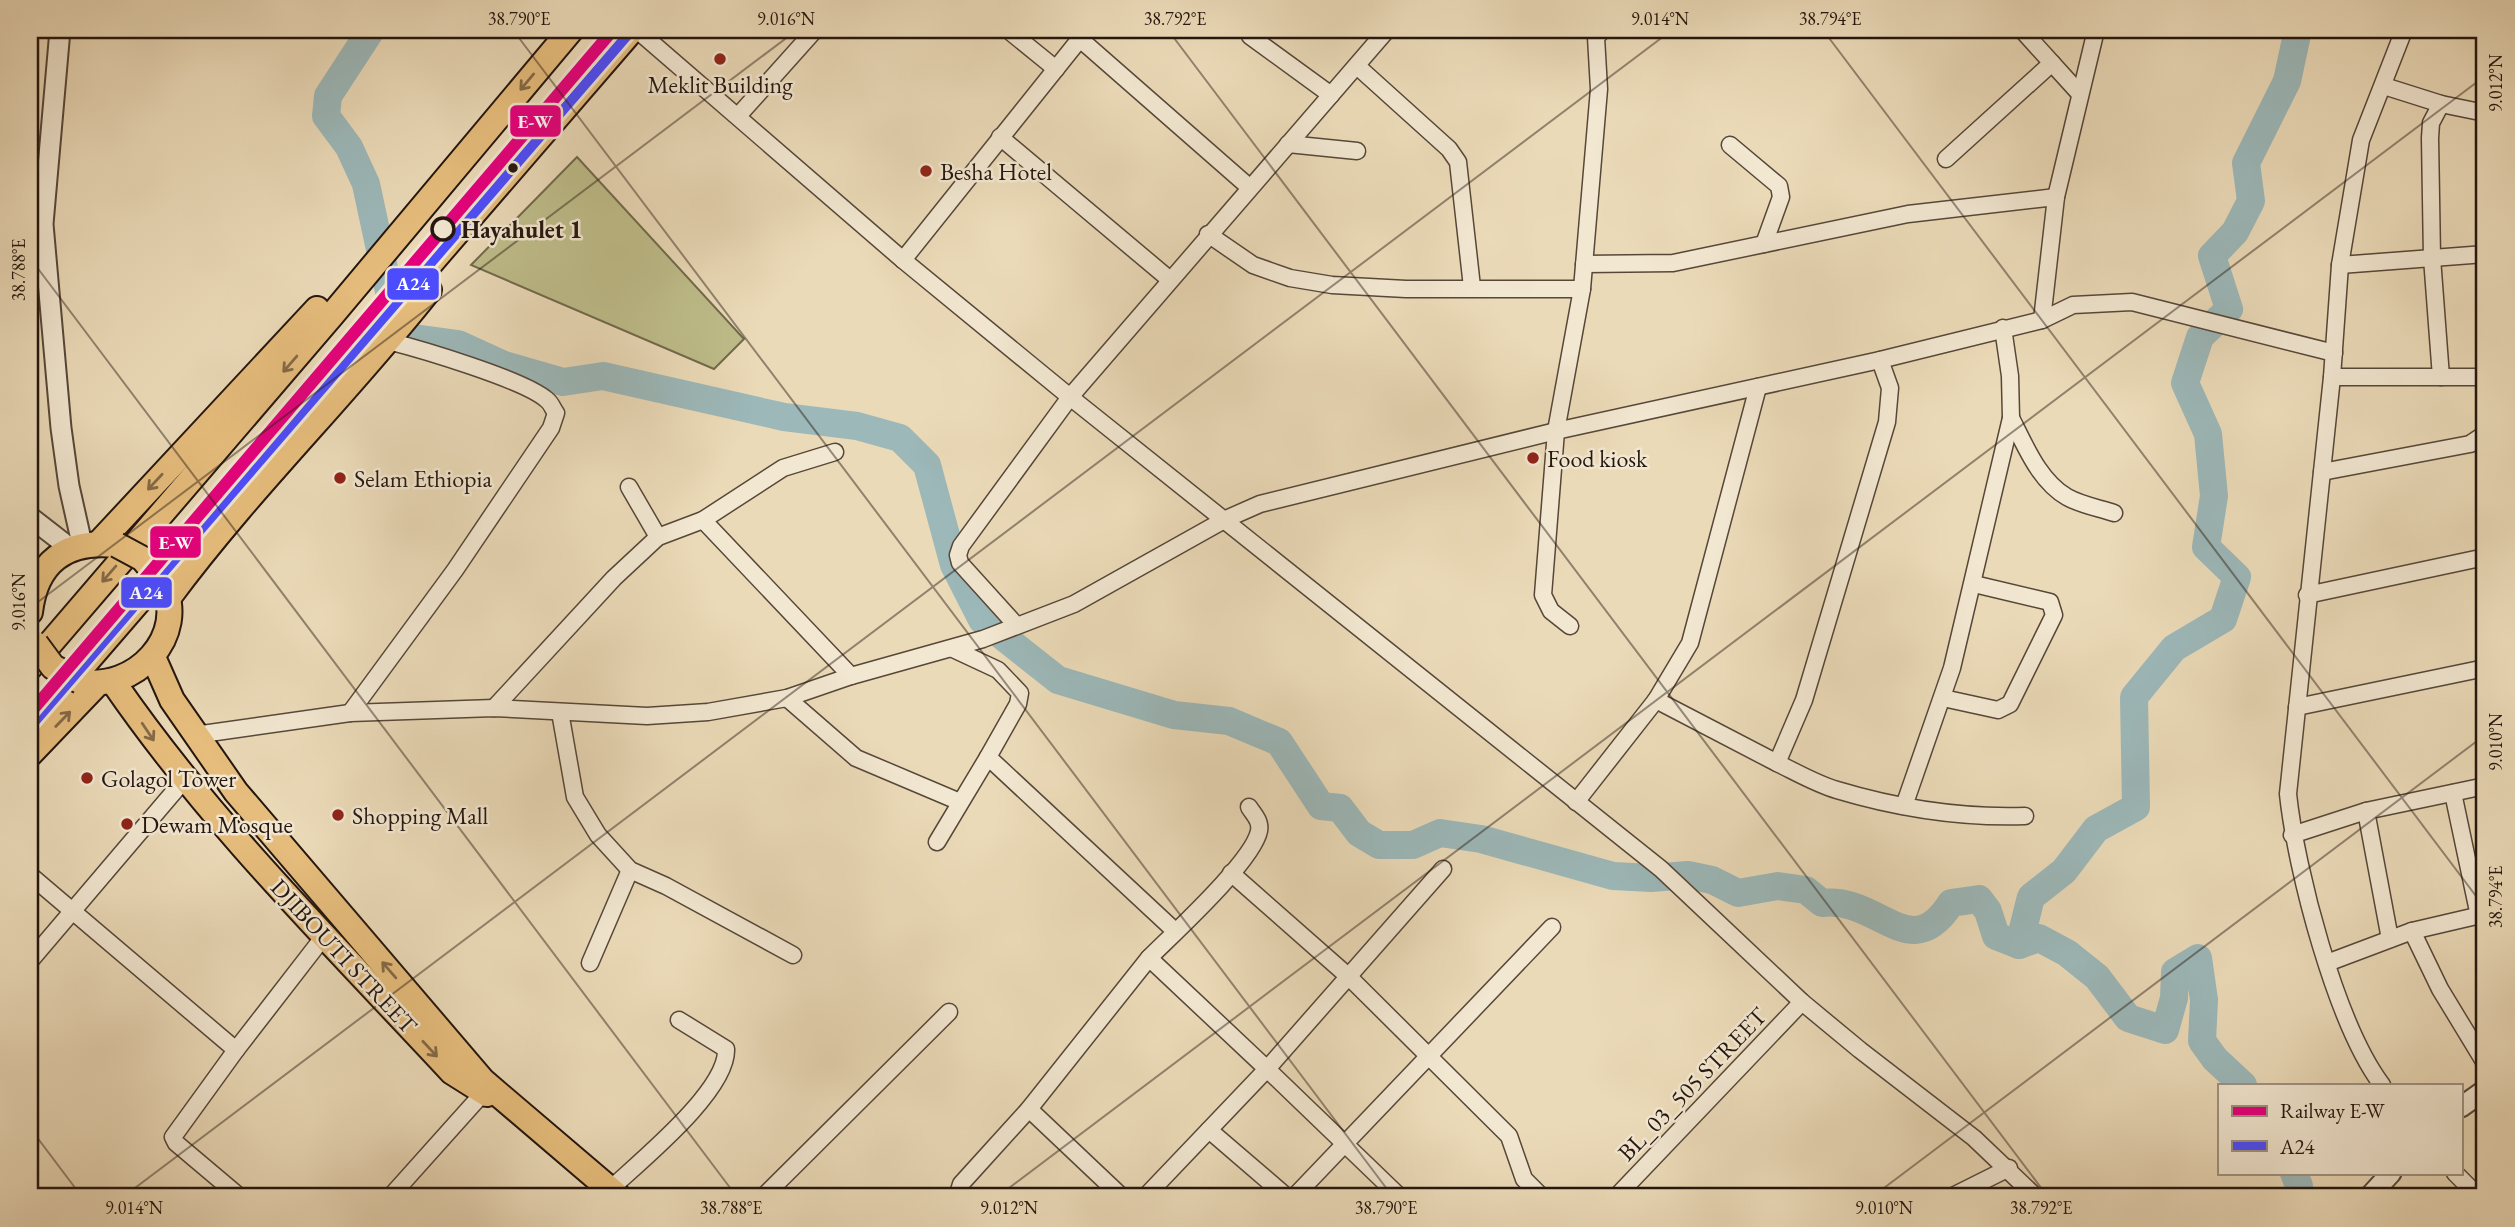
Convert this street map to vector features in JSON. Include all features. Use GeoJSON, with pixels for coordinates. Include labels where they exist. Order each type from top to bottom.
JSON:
{"type":"FeatureCollection","features":[{"type":"Feature","properties":{"kind":"main road"},"geometry":{"type":"LineString","coordinates":[[97,683],[53,667],[32,647],[365,274],[571,30]]}},
{"type":"Feature","properties":{"kind":"main road"},"geometry":{"type":"LineString","coordinates":[[166,589],[203,552],[387,333],[422,285],[433,261],[634,30]]}},
{"type":"Feature","properties":{"kind":"main road"},"geometry":{"type":"LineString","coordinates":[[30,612],[34,573],[92,545],[331,294],[365,274]]}},
{"type":"Feature","properties":{"kind":"main road"},"geometry":{"type":"LineString","coordinates":[[30,727],[223,502],[387,333]]}},
{"type":"Feature","properties":{"kind":"main road"},"geometry":{"type":"LineString","coordinates":[[30,754],[97,683],[135,672],[153,657],[168,625],[166,589],[143,559],[92,545]]}},
{"type":"Feature","properties":{"kind":"main road"},"geometry":{"type":"LineString","coordinates":[[153,657],[172,700],[236,792],[483,1081],[610,1195]]}},
{"type":"Feature","properties":{"kind":"main road","name":"DJIBOUTI STREET"},"geometry":{"type":"LineString","coordinates":[[97,683],[452,1072],[484,1092],[610,1195]]}},
{"type":"Feature","properties":{"kind":"street"},"geometry":{"type":"LineString","coordinates":[[60,30],[36,223],[69,486],[92,545]]}},
{"type":"Feature","properties":{"kind":"street"},"geometry":{"type":"LineString","coordinates":[[634,30],[738,116],[903,260],[1070,397],[1661,869],[1802,1002],[2009,1168],[2036,1197]]}},
{"type":"Feature","properties":{"kind":"street"},"geometry":{"type":"LineString","coordinates":[[738,116],[815,30]]}},
{"type":"Feature","properties":{"kind":"street"},"geometry":{"type":"LineString","coordinates":[[1008,30],[1056,69]]}},
{"type":"Feature","properties":{"kind":"street"},"geometry":{"type":"LineString","coordinates":[[1010,628],[960,563],[958,555],[961,546],[1070,397],[1169,279],[1387,30]]}},
{"type":"Feature","properties":{"kind":"street"},"geometry":{"type":"LineString","coordinates":[[2022,30],[2080,94]]}},
{"type":"Feature","properties":{"kind":"street"},"geometry":{"type":"LineString","coordinates":[[2042,320],[2056,197],[2096,30]]}},
{"type":"Feature","properties":{"kind":"street"},"geometry":{"type":"LineString","coordinates":[[2381,1084],[2360,1046],[2327,963],[2292,835],[2288,794],[2332,377],[2340,265],[2361,140],[2404,30]]}},
{"type":"Feature","properties":{"kind":"street"},"geometry":{"type":"LineString","coordinates":[[1570,626],[1551,611],[1543,596],[1556,431],[1582,289],[1599,89],[1593,32]]}},
{"type":"Feature","properties":{"kind":"street"},"geometry":{"type":"LineString","coordinates":[[903,260],[1083,34],[1249,187]]}},
{"type":"Feature","properties":{"kind":"street"},"geometry":{"type":"LineString","coordinates":[[1250,36],[1331,95]]}},
{"type":"Feature","properties":{"kind":"street"},"geometry":{"type":"LineString","coordinates":[[1946,159],[2052,63]]}},
{"type":"Feature","properties":{"kind":"street"},"geometry":{"type":"LineString","coordinates":[[1357,66],[1449,149],[1458,162],[1472,287]]}},
{"type":"Feature","properties":{"kind":"street"},"geometry":{"type":"LineString","coordinates":[[2384,86],[2441,104],[2485,113]]}},
{"type":"Feature","properties":{"kind":"street"},"geometry":{"type":"LineString","coordinates":[[2441,104],[2431,123],[2430,138],[2432,258],[2441,377]]}},
{"type":"Feature","properties":{"kind":"street"},"geometry":{"type":"LineString","coordinates":[[1000,137],[1169,279]]}},
{"type":"Feature","properties":{"kind":"street"},"geometry":{"type":"LineString","coordinates":[[1288,144],[1357,150]]}},
{"type":"Feature","properties":{"kind":"street"},"geometry":{"type":"LineString","coordinates":[[1730,145],[1779,186],[1781,197],[1764,244]]}},
{"type":"Feature","properties":{"kind":"street"},"geometry":{"type":"LineString","coordinates":[[1584,264],[1672,263],[1908,214],[2056,197]]}},
{"type":"Feature","properties":{"kind":"street"},"geometry":{"type":"LineString","coordinates":[[1208,234],[1253,265],[1290,278],[1332,285],[1394,289],[1582,289]]}},
{"type":"Feature","properties":{"kind":"street"},"geometry":{"type":"LineString","coordinates":[[2340,265],[2485,254]]}},
{"type":"Feature","properties":{"kind":"street"},"geometry":{"type":"LineString","coordinates":[[195,735],[350,713],[494,708],[647,716],[708,712],[787,698],[851,676],[953,649],[1074,604],[1226,519],[1259,504],[1556,431],[1880,360],[2042,320],[2073,305],[2132,302],[2334,353]]}},
{"type":"Feature","properties":{"kind":"street"},"geometry":{"type":"LineString","coordinates":[[1904,806],[1943,698],[1974,584],[2011,418],[2010,376],[2003,328]]}},
{"type":"Feature","properties":{"kind":"street"},"geometry":{"type":"LineString","coordinates":[[350,713],[455,570],[551,428],[556,413],[548,400],[530,390],[387,333]]}},
{"type":"Feature","properties":{"kind":"street"},"geometry":{"type":"LineString","coordinates":[[1777,763],[1804,700],[1887,422],[1890,388],[1880,360]]}},
{"type":"Feature","properties":{"kind":"street"},"geometry":{"type":"LineString","coordinates":[[2332,377],[2485,377]]}},
{"type":"Feature","properties":{"kind":"street"},"geometry":{"type":"LineString","coordinates":[[1576,802],[1656,700],[1690,643],[1758,387]]}},
{"type":"Feature","properties":{"kind":"street"},"geometry":{"type":"LineString","coordinates":[[2011,418],[2041,473],[2054,489],[2069,499],[2114,513]]}},
{"type":"Feature","properties":{"kind":"street"},"geometry":{"type":"LineString","coordinates":[[2322,472],[2470,444],[2485,434]]}},
{"type":"Feature","properties":{"kind":"street"},"geometry":{"type":"LineString","coordinates":[[494,708],[614,578],[657,537],[703,520],[783,468],[835,452]]}},
{"type":"Feature","properties":{"kind":"street"},"geometry":{"type":"LineString","coordinates":[[629,487],[657,537]]}},
{"type":"Feature","properties":{"kind":"street"},"geometry":{"type":"LineString","coordinates":[[30,517],[92,545]]}},
{"type":"Feature","properties":{"kind":"street"},"geometry":{"type":"LineString","coordinates":[[703,520],[851,676]]}},
{"type":"Feature","properties":{"kind":"street"},"geometry":{"type":"LineString","coordinates":[[2307,596],[2485,557]]}},
{"type":"Feature","properties":{"kind":"street"},"geometry":{"type":"LineString","coordinates":[[1943,698],[1998,710],[2010,704],[2054,615],[2050,602],[1974,584]]}},
{"type":"Feature","properties":{"kind":"street"},"geometry":{"type":"LineString","coordinates":[[937,842],[1018,704],[1020,693],[998,670],[953,649]]}},
{"type":"Feature","properties":{"kind":"street"},"geometry":{"type":"LineString","coordinates":[[2297,707],[2485,668]]}},
{"type":"Feature","properties":{"kind":"street"},"geometry":{"type":"LineString","coordinates":[[787,698],[856,758],[960,802]]}},
{"type":"Feature","properties":{"kind":"street"},"geometry":{"type":"LineString","coordinates":[[1656,700],[1777,763],[1834,789],[1904,806],[1990,817],[2025,816]]}},
{"type":"Feature","properties":{"kind":"street"},"geometry":{"type":"LineString","coordinates":[[560,712],[575,797],[598,835],[630,870],[666,886],[793,954]]}},
{"type":"Feature","properties":{"kind":"street"},"geometry":{"type":"LineString","coordinates":[[988,757],[1175,931]]}},
{"type":"Feature","properties":{"kind":"street"},"geometry":{"type":"LineString","coordinates":[[30,961],[184,780]]}},
{"type":"Feature","properties":{"kind":"street"},"geometry":{"type":"LineString","coordinates":[[2292,835],[2366,811],[2485,786]]}},
{"type":"Feature","properties":{"kind":"street"},"geometry":{"type":"LineString","coordinates":[[2327,963],[2412,931],[2482,915],[2453,793]]}},
{"type":"Feature","properties":{"kind":"street"},"geometry":{"type":"LineString","coordinates":[[957,1197],[961,1184],[1029,1108],[1150,958],[1255,844],[1260,829],[1258,820],[1249,807]]}},
{"type":"Feature","properties":{"kind":"street"},"geometry":{"type":"LineString","coordinates":[[2366,811],[2390,939]]}},
{"type":"Feature","properties":{"kind":"street"},"geometry":{"type":"LineString","coordinates":[[1145,1197],[1267,1069],[1443,869]]}},
{"type":"Feature","properties":{"kind":"street"},"geometry":{"type":"LineString","coordinates":[[590,963],[630,870]]}},
{"type":"Feature","properties":{"kind":"street"},"geometry":{"type":"LineString","coordinates":[[1231,873],[1349,977],[1509,1136],[1524,1179],[1542,1197]]}},
{"type":"Feature","properties":{"kind":"street"},"geometry":{"type":"LineString","coordinates":[[30,875],[236,1050]]}},
{"type":"Feature","properties":{"kind":"street"},"geometry":{"type":"LineString","coordinates":[[1294,1197],[1552,927]]}},
{"type":"Feature","properties":{"kind":"street"},"geometry":{"type":"LineString","coordinates":[[2412,931],[2440,989],[2485,1063]]}},
{"type":"Feature","properties":{"kind":"street"},"geometry":{"type":"LineString","coordinates":[[240,1197],[176,1143],[173,1137],[325,935]]}},
{"type":"Feature","properties":{"kind":"street"},"geometry":{"type":"LineString","coordinates":[[1150,958],[1400,1197]]}},
{"type":"Feature","properties":{"kind":"street","name":"BL_03_505 STREET"},"geometry":{"type":"LineString","coordinates":[[1616,1197],[1802,1002]]}},
{"type":"Feature","properties":{"kind":"street"},"geometry":{"type":"LineString","coordinates":[[763,1197],[948,1012]]}},
{"type":"Feature","properties":{"kind":"street"},"geometry":{"type":"LineString","coordinates":[[610,1195],[701,1102],[721,1072],[726,1049],[679,1020]]}},
{"type":"Feature","properties":{"kind":"street"},"geometry":{"type":"LineString","coordinates":[[2462,1106],[2485,1090]]}},
{"type":"Feature","properties":{"kind":"street"},"geometry":{"type":"LineString","coordinates":[[390,1197],[484,1092]]}},
{"type":"Feature","properties":{"kind":"street"},"geometry":{"type":"LineString","coordinates":[[1029,1108],[1122,1197]]}},
{"type":"Feature","properties":{"kind":"street"},"geometry":{"type":"LineString","coordinates":[[1209,1130],[1287,1197]]}},
{"type":"Feature","properties":{"kind":"street"},"geometry":{"type":"LineString","coordinates":[[1951,1197],[2009,1168]]}},
{"type":"Feature","properties":{"kind":"street"},"geometry":{"type":"LineString","coordinates":[[2369,1197],[2390,1174]]}},
{"type":"Feature","properties":{"kind":"street"},"geometry":{"type":"LineString","coordinates":[[2456,1174],[2479,1197]]}},
{"type":"Feature","properties":{"kind":"shaded area"},"geometry":{"type":"Polygon","coordinates":[[[577,157],[744,339],[714,369],[471,265],[577,157]]]}},
{"type":"Feature","properties":{"kind":"waterway"},"geometry":{"type":"LineString","coordinates":[[371,30],[328,96],[326,116],[349,147],[366,184],[397,329],[414,338],[458,344],[504,365],[563,382],[603,376],[784,417],[857,426],[900,438],[927,465],[954,565],[982,620],[1058,680],[1174,715],[1229,721],[1279,742],[1321,806],[1340,808],[1359,833],[1379,845],[1413,845],[1440,833],[1481,839],[1613,876],[1651,878],[1688,875],[1712,880],[1738,893],[1778,886],[1806,890],[1822,903],[1842,904],[1860,909],[1907,929],[1922,929],[1936,921],[1951,903],[1979,899],[1988,911],[1996,936],[2019,945],[2039,938],[2067,953],[2097,977],[2128,1018],[2165,1030],[2174,998],[2175,972],[2198,958],[2204,1000],[2202,1041],[2215,1059],[2242,1084]]}},
{"type":"Feature","properties":{"kind":"waterway"},"geometry":{"type":"LineString","coordinates":[[2019,945],[2031,897],[2064,871],[2096,829],[2136,807],[2134,697],[2174,648],[2223,619],[2237,577],[2206,547],[2214,496],[2208,434],[2185,383],[2200,337],[2229,309],[2212,256],[2235,232],[2251,201],[2246,163],[2287,81],[2298,30]]}},
{"type":"Feature","properties":{"kind":"waterway"},"geometry":{"type":"LineString","coordinates":[[2294,1174],[2299,1186],[2297,1197]]}},
{"type":"Feature","properties":{"kind":"rail line","name":"E-W"},"geometry":{"type":"LineString","coordinates":[[30,713],[613,30]]}},
{"type":"Feature","properties":{"kind":"transit line","name":"A24"},"geometry":{"type":"LineString","coordinates":[[30,727],[632,30]]}},
{"type":"Feature","properties":{"kind":"place","name":"Meklit Building"},"geometry":{"type":"Point","coordinates":[720,59]}},
{"type":"Feature","properties":{"kind":"place","name":"Besha Hotel"},"geometry":{"type":"Point","coordinates":[926,171]}},
{"type":"Feature","properties":{"kind":"place","name":"Hayahulet 1"},"geometry":{"type":"Point","coordinates":[443,229]}},
{"type":"Feature","properties":{"kind":"place","name":"Food kiosk"},"geometry":{"type":"Point","coordinates":[1533,458]}},
{"type":"Feature","properties":{"kind":"place","name":"Selam Ethiopia"},"geometry":{"type":"Point","coordinates":[340,478]}},
{"type":"Feature","properties":{"kind":"place","name":"Golagol Tower"},"geometry":{"type":"Point","coordinates":[87,778]}},
{"type":"Feature","properties":{"kind":"place","name":"Shopping Mall"},"geometry":{"type":"Point","coordinates":[338,815]}},
{"type":"Feature","properties":{"kind":"place","name":"Dewam Mosque"},"geometry":{"type":"Point","coordinates":[127,824]}}]}
